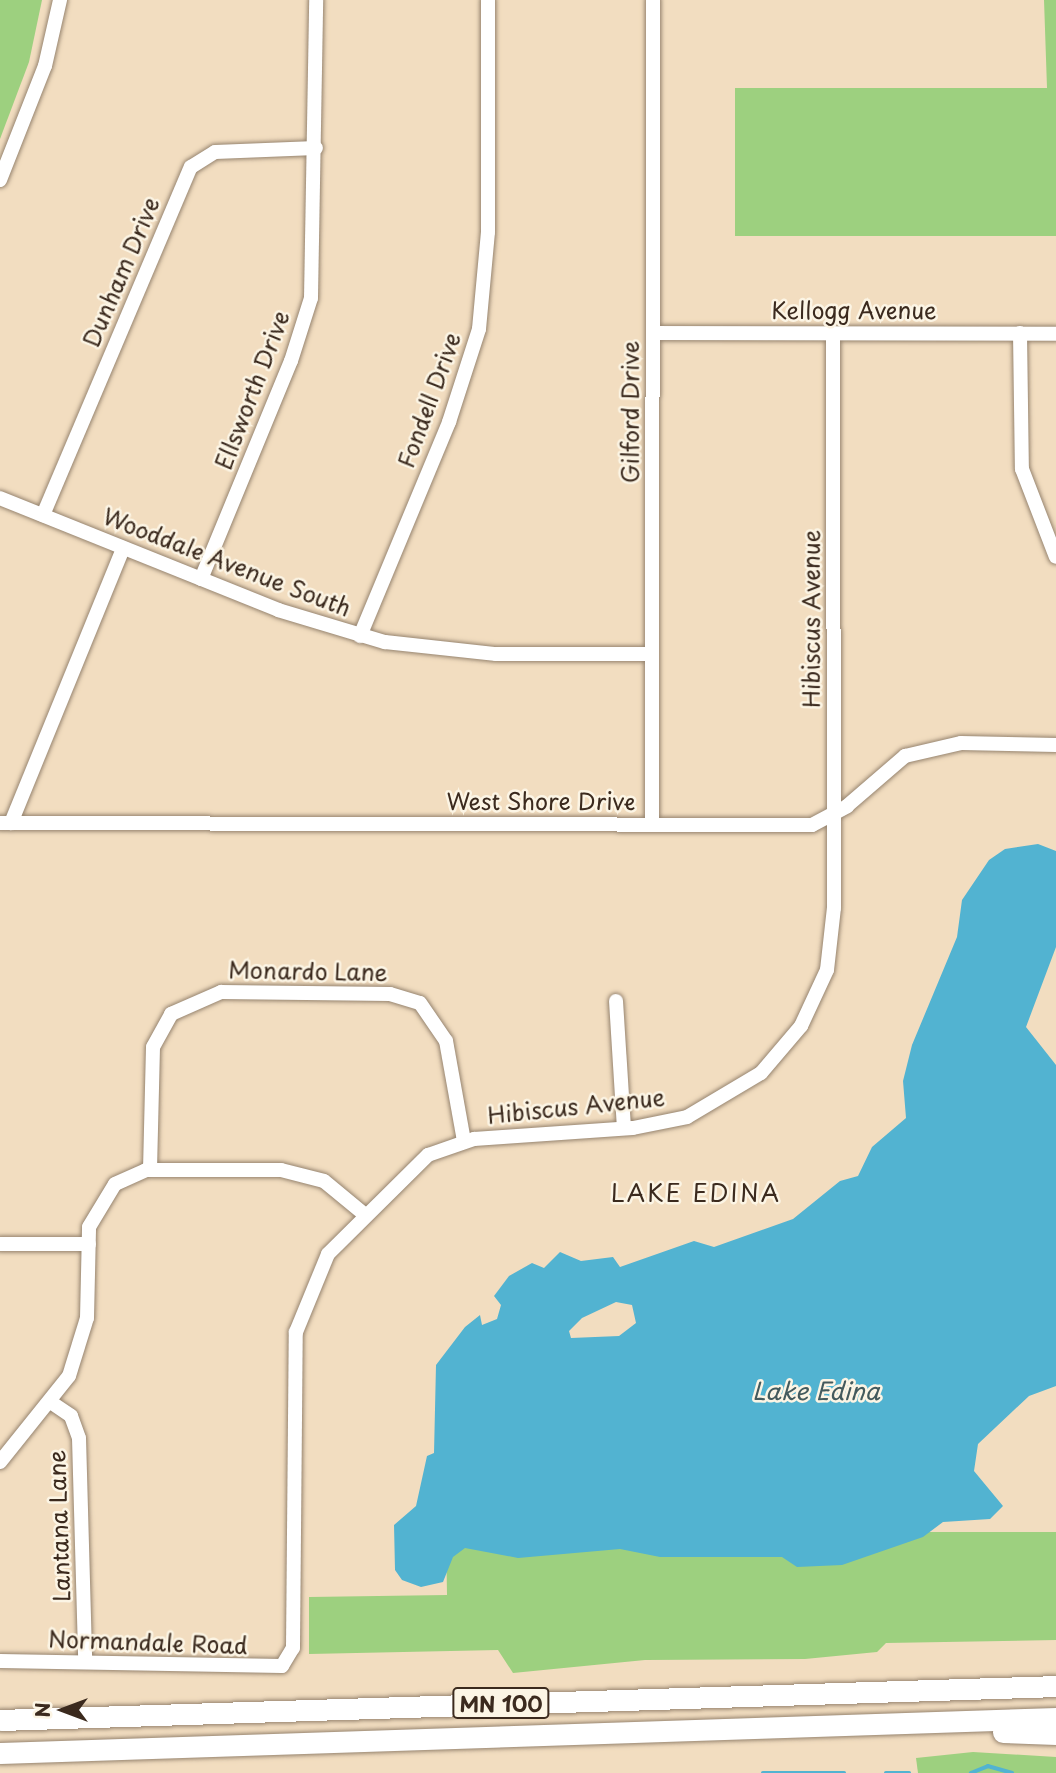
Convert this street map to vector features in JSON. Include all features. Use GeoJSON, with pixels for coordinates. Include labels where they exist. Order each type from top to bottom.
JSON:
{"type":"FeatureCollection","features":[{"type":"Feature","properties":{"kind":"highway"},"geometry":{"type":"LineString","coordinates":[[1002,1688],[1056,1675]]}},
{"type":"Feature","properties":{"kind":"highway","name":"MN 100"},"geometry":{"type":"LineString","coordinates":[[0,1720],[1056,1686]]}},
{"type":"Feature","properties":{"kind":"highway","name":"MN 100"},"geometry":{"type":"LineString","coordinates":[[0,1753],[1056,1718]]}},
{"type":"Feature","properties":{"kind":"highway"},"geometry":{"type":"LineString","coordinates":[[921,1723],[1056,1734]]}},
{"type":"Feature","properties":{"kind":"street"},"geometry":{"type":"LineString","coordinates":[[0,180],[45,66],[60,0]]}},
{"type":"Feature","properties":{"kind":"street","name":"Ellsworth Drive"},"geometry":{"type":"LineString","coordinates":[[201,579],[303,330],[316,264],[316,0]]}},
{"type":"Feature","properties":{"kind":"street","name":"Fondell Drive"},"geometry":{"type":"LineString","coordinates":[[360,636],[449,422],[479,329],[488,232],[488,0]]}},
{"type":"Feature","properties":{"kind":"street","name":"Gilford Drive"},"geometry":{"type":"LineString","coordinates":[[652,824],[653,0]]}},
{"type":"Feature","properties":{"kind":"street","name":"Dunham Drive"},"geometry":{"type":"LineString","coordinates":[[43,515],[191,167],[215,152],[316,148]]}},
{"type":"Feature","properties":{"kind":"street","name":"Kellogg Avenue"},"geometry":{"type":"LineString","coordinates":[[653,333],[1056,334]]}},
{"type":"Feature","properties":{"kind":"street","name":"Hibiscus Avenue"},"geometry":{"type":"LineString","coordinates":[[291,1658],[296,1332],[313,1279],[364,1214],[408,1168],[464,1141],[625,1128],[713,1105],[761,1073],[801,1026],[827,970],[832,940],[834,814],[833,333]]}},
{"type":"Feature","properties":{"kind":"street"},"geometry":{"type":"LineString","coordinates":[[1020,333],[1022,469],[1056,557]]}},
{"type":"Feature","properties":{"kind":"street","name":"Wooddale Avenue South"},"geometry":{"type":"LineString","coordinates":[[0,498],[201,579],[360,636],[496,654],[652,654]]}},
{"type":"Feature","properties":{"kind":"street"},"geometry":{"type":"LineString","coordinates":[[6,823],[124,548]]}},
{"type":"Feature","properties":{"kind":"street","name":"West Shore Drive"},"geometry":{"type":"LineString","coordinates":[[6,823],[812,825],[834,814],[905,756],[961,743],[1056,745]]}},
{"type":"Feature","properties":{"kind":"street","name":"Monardo Lane"},"geometry":{"type":"LineString","coordinates":[[150,1170],[153,1047],[171,1014],[221,992],[390,994],[420,1003],[446,1041],[464,1141]]}},
{"type":"Feature","properties":{"kind":"street"},"geometry":{"type":"LineString","coordinates":[[616,1001],[625,1128]]}},
{"type":"Feature","properties":{"kind":"street"},"geometry":{"type":"LineString","coordinates":[[0,1462],[52,1403],[87,1318],[89,1244],[103,1197],[130,1175],[150,1170],[303,1173],[364,1214]]}},
{"type":"Feature","properties":{"kind":"street"},"geometry":{"type":"LineString","coordinates":[[0,1244],[89,1244]]}},
{"type":"Feature","properties":{"kind":"street","name":"Lantana Lane"},"geometry":{"type":"LineString","coordinates":[[52,1403],[71,1416],[79,1437],[85,1659]]}},
{"type":"Feature","properties":{"kind":"street","name":"Normandale Road"},"geometry":{"type":"LineString","coordinates":[[0,1661],[85,1659],[271,1669],[291,1658]]}},
{"type":"Feature","properties":{"kind":"green space"},"geometry":{"type":"Polygon","coordinates":[[[0,0],[42,0],[29,62],[0,139],[0,0]]]}},
{"type":"Feature","properties":{"kind":"green space"},"geometry":{"type":"Polygon","coordinates":[[[1044,0],[1056,0],[1056,236],[735,236],[735,88],[1047,88],[1044,0]]]}},
{"type":"Feature","properties":{"kind":"green space"},"geometry":{"type":"Polygon","coordinates":[[[446,1532],[1056,1532],[1056,1640],[886,1643],[877,1652],[805,1659],[645,1660],[513,1673],[498,1650],[309,1654],[309,1597],[447,1595],[446,1532]]]}},
{"type":"Feature","properties":{"kind":"green space"},"geometry":{"type":"Polygon","coordinates":[[[973,1752],[1056,1757],[1056,1773],[918,1773],[916,1758],[973,1752]]]}},
{"type":"Feature","properties":{"kind":"water","name":"Lake Edina"},"geometry":{"type":"Polygon","coordinates":[[[1038,844],[1056,851],[1056,947],[1026,1027],[1056,1065],[1056,1386],[1029,1396],[978,1444],[974,1471],[1003,1506],[990,1519],[943,1522],[923,1537],[842,1565],[797,1567],[782,1557],[660,1557],[620,1549],[518,1558],[465,1548],[453,1557],[443,1582],[421,1587],[402,1580],[395,1570],[394,1525],[416,1506],[427,1456],[434,1453],[436,1365],[465,1327],[480,1315],[482,1325],[497,1319],[501,1305],[494,1296],[509,1276],[532,1263],[544,1268],[560,1252],[581,1261],[613,1257],[620,1267],[694,1241],[714,1247],[793,1219],[840,1181],[858,1176],[872,1147],[906,1118],[903,1081],[912,1045],[957,937],[962,900],[989,860],[1005,849],[1038,844]],[[616,1302],[582,1318],[569,1331],[571,1338],[619,1336],[636,1323],[632,1305],[616,1302]]]}},
{"type":"Feature","properties":{"kind":"waterway"},"geometry":{"type":"LineString","coordinates":[[971,1773],[988,1766],[1012,1773]]}},
{"type":"Feature","properties":{"kind":"waterway"},"geometry":{"type":"LineString","coordinates":[[763,1773],[844,1773]]}},
{"type":"Feature","properties":{"kind":"waterway"},"geometry":{"type":"LineString","coordinates":[[886,1773],[909,1773]]}},
{"type":"Feature","properties":{"kind":"district","name":"LAKE EDINA"},"geometry":{"type":"Point","coordinates":[696,1193]}}]}
